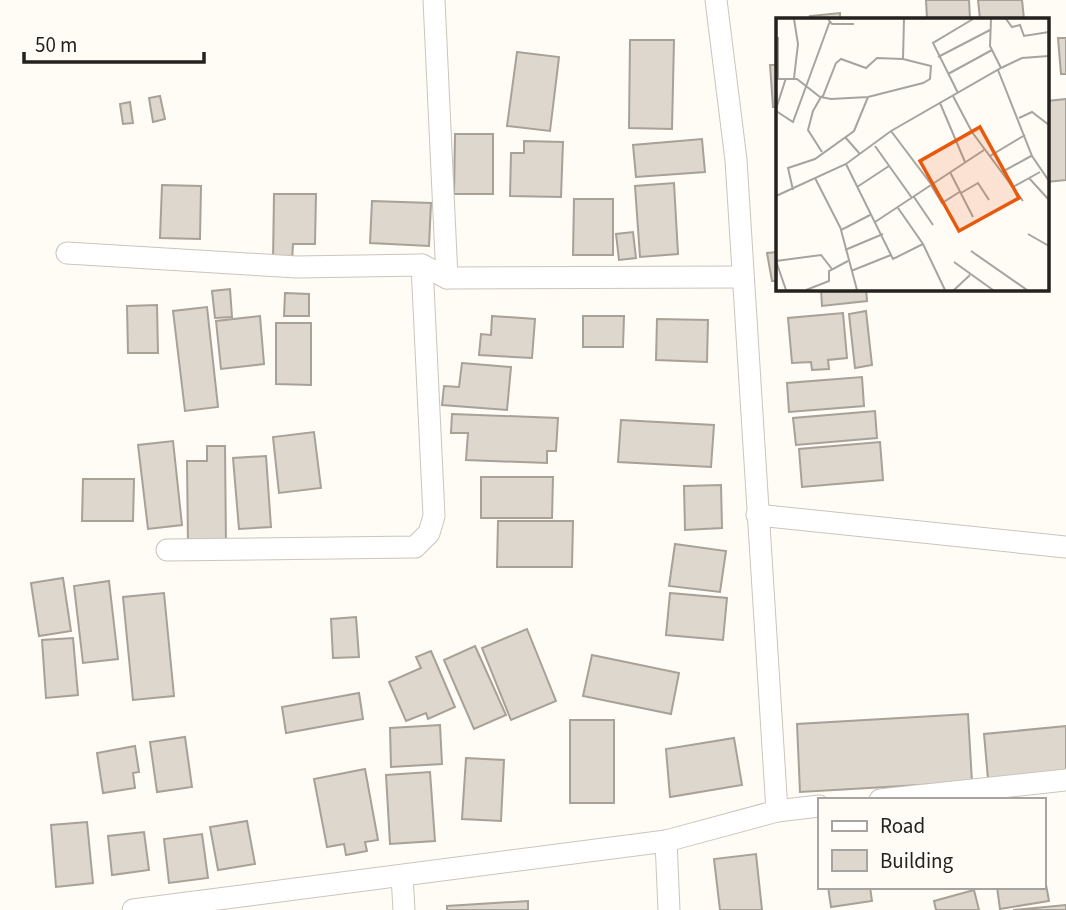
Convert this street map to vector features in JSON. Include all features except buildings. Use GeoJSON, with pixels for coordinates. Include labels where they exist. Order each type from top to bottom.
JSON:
{"type":"FeatureCollection","features":[{"type":"Feature","properties":{"kind":"street"},"geometry":{"type":"LineString","coordinates":[[435,0],[447,278]]}},
{"type":"Feature","properties":{"kind":"street"},"geometry":{"type":"LineString","coordinates":[[716,0],[736,160],[777,811]]}},
{"type":"Feature","properties":{"kind":"street"},"geometry":{"type":"LineString","coordinates":[[67,253],[297,267],[422,265],[447,278],[742,277]]}},
{"type":"Feature","properties":{"kind":"street"},"geometry":{"type":"LineString","coordinates":[[167,550],[415,547],[429,533],[434,516],[422,265]]}},
{"type":"Feature","properties":{"kind":"street"},"geometry":{"type":"LineString","coordinates":[[757,514],[1066,547]]}},
{"type":"Feature","properties":{"kind":"street"},"geometry":{"type":"LineString","coordinates":[[899,798],[1066,780]]}},
{"type":"Feature","properties":{"kind":"street"},"geometry":{"type":"LineString","coordinates":[[133,910],[666,841],[777,811],[818,806]]}},
{"type":"Feature","properties":{"kind":"street"},"geometry":{"type":"LineString","coordinates":[[666,841],[669,910]]}},
{"type":"Feature","properties":{"kind":"street"},"geometry":{"type":"LineString","coordinates":[[402,876],[404,910]]}}]}
